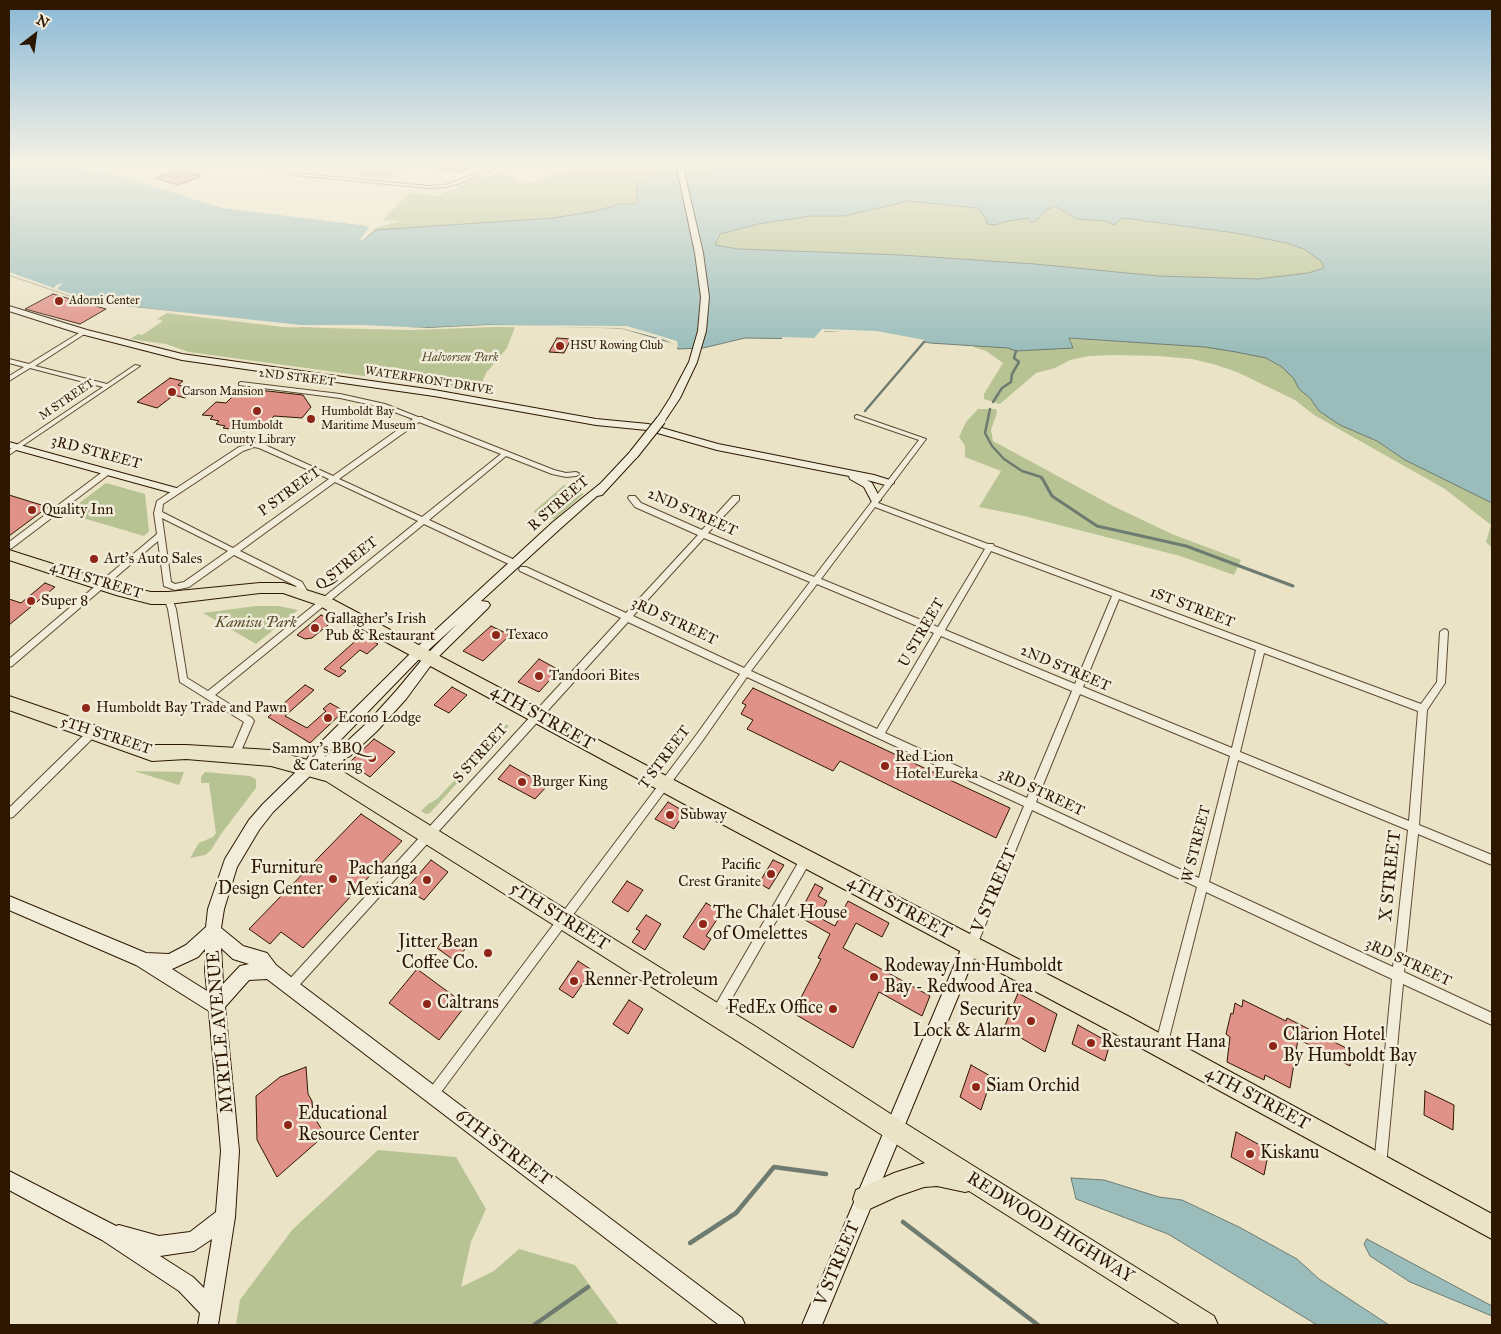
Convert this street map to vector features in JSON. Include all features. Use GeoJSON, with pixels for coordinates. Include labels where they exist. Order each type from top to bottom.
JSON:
{"type":"FeatureCollection","features":[{"type":"Feature","properties":{"kind":"highway","name":"4TH STREET"},"geometry":{"type":"LineString","coordinates":[[9,555],[138,595],[284,588],[323,601],[664,784],[972,946],[1492,1227]]}},
{"type":"Feature","properties":{"kind":"highway","name":"5TH STREET"},"geometry":{"type":"LineString","coordinates":[[9,703],[152,753],[186,752],[271,758],[331,774],[895,1130]]}},
{"type":"Feature","properties":{"kind":"highway","name":"REDWOOD HIGHWAY"},"geometry":{"type":"LineString","coordinates":[[895,1130],[1205,1325]]}},
{"type":"Feature","properties":{"kind":"highway"},"geometry":{"type":"LineString","coordinates":[[865,1198],[894,1184],[924,1175],[954,1176],[984,1187]]}},
{"type":"Feature","properties":{"kind":"street","name":"R STREET"},"geometry":{"type":"LineString","coordinates":[[309,768],[317,755],[589,504],[658,425],[675,398],[693,362],[702,331],[705,298],[704,279],[693,225]]}},
{"type":"Feature","properties":{"kind":"street","name":"WATERFRONT DRIVE"},"geometry":{"type":"LineString","coordinates":[[9,308],[84,332],[182,357],[434,393],[596,422],[648,427],[717,448],[874,478],[889,483]]}},
{"type":"Feature","properties":{"kind":"street"},"geometry":{"type":"LineString","coordinates":[[9,379],[84,332]]}},
{"type":"Feature","properties":{"kind":"street"},"geometry":{"type":"LineString","coordinates":[[9,361],[108,386]]}},
{"type":"Feature","properties":{"kind":"street","name":"M STREET"},"geometry":{"type":"LineString","coordinates":[[12,449],[137,366]]}},
{"type":"Feature","properties":{"kind":"street","name":"2ND STREET"},"geometry":{"type":"LineString","coordinates":[[240,384],[369,401],[420,418],[558,474],[576,474]]}},
{"type":"Feature","properties":{"kind":"street","name":"T STREET"},"geometry":{"type":"LineString","coordinates":[[432,1095],[746,672],[923,439],[857,417]]}},
{"type":"Feature","properties":{"kind":"street","name":"P STREET"},"geometry":{"type":"LineString","coordinates":[[172,593],[186,585],[420,418]]}},
{"type":"Feature","properties":{"kind":"street","name":"3RD STREET"},"geometry":{"type":"LineString","coordinates":[[12,449],[108,472],[176,491],[242,449],[254,445],[261,446],[1492,1019]]}},
{"type":"Feature","properties":{"kind":"street","name":"Q STREET"},"geometry":{"type":"LineString","coordinates":[[208,696],[505,454]]}},
{"type":"Feature","properties":{"kind":"street"},"geometry":{"type":"LineString","coordinates":[[9,546],[108,472]]}},
{"type":"Feature","properties":{"kind":"street","name":"WATERFRONT DRIVE"},"geometry":{"type":"LineString","coordinates":[[847,473],[868,485],[875,502]]}},
{"type":"Feature","properties":{"kind":"street"},"geometry":{"type":"LineString","coordinates":[[176,491],[162,500],[158,506],[158,513],[166,584],[172,593],[172,609],[183,680],[249,721],[235,755]]}},
{"type":"Feature","properties":{"kind":"street","name":"2ND STREET"},"geometry":{"type":"LineString","coordinates":[[632,498],[638,505],[703,534],[1492,860]]}},
{"type":"Feature","properties":{"kind":"street","name":"S STREET"},"geometry":{"type":"LineString","coordinates":[[290,987],[736,498]]}},
{"type":"Feature","properties":{"kind":"street","name":"1ST STREET"},"geometry":{"type":"LineString","coordinates":[[875,502],[1423,709]]}},
{"type":"Feature","properties":{"kind":"street","name":"4TH STREET"},"geometry":{"type":"LineString","coordinates":[[158,513],[232,552],[299,584],[303,588],[304,594]]}},
{"type":"Feature","properties":{"kind":"street"},"geometry":{"type":"LineString","coordinates":[[9,664],[160,535]]}},
{"type":"Feature","properties":{"kind":"street","name":"U STREET"},"geometry":{"type":"LineString","coordinates":[[879,734],[990,546]]}},
{"type":"Feature","properties":{"kind":"street","name":"V STREET"},"geometry":{"type":"LineString","coordinates":[[812,1325],[1031,805],[1117,594]]}},
{"type":"Feature","properties":{"kind":"street"},"geometry":{"type":"LineString","coordinates":[[1423,709],[1440,683],[1444,632]]}},
{"type":"Feature","properties":{"kind":"street","name":"W STREET"},"geometry":{"type":"LineString","coordinates":[[1160,1047],[1261,648]]}},
{"type":"Feature","properties":{"kind":"street","name":"R STREET"},"geometry":{"type":"LineString","coordinates":[[309,768],[331,760],[345,752],[372,727],[401,695],[425,655]]}},
{"type":"Feature","properties":{"kind":"street","name":"X STREET"},"geometry":{"type":"LineString","coordinates":[[1380,1166],[1414,828],[1423,709]]}},
{"type":"Feature","properties":{"kind":"street"},"geometry":{"type":"LineString","coordinates":[[9,814],[92,733]]}},
{"type":"Feature","properties":{"kind":"street","name":"MYRTLE AVENUE"},"geometry":{"type":"LineString","coordinates":[[210,1318],[224,1217],[230,1151],[226,1091],[213,970],[213,931],[216,909],[222,885],[241,844],[268,808],[309,768]]}},
{"type":"Feature","properties":{"kind":"street"},"geometry":{"type":"LineString","coordinates":[[716,1016],[806,859]]}},
{"type":"Feature","properties":{"kind":"street"},"geometry":{"type":"LineString","coordinates":[[9,903],[142,959],[216,1006],[234,983],[246,972],[270,971]]}},
{"type":"Feature","properties":{"kind":"street"},"geometry":{"type":"LineString","coordinates":[[142,959],[170,962],[192,951],[213,931]]}},
{"type":"Feature","properties":{"kind":"street","name":"6TH STREET"},"geometry":{"type":"LineString","coordinates":[[213,931],[239,954],[261,959],[270,971],[290,987],[735,1325]]}},
{"type":"Feature","properties":{"kind":"street"},"geometry":{"type":"LineString","coordinates":[[9,1180],[109,1233],[186,1284],[210,1318]]}},
{"type":"Feature","properties":{"kind":"street"},"geometry":{"type":"LineString","coordinates":[[109,1233],[159,1246],[194,1241],[224,1217]]}},
{"type":"Feature","properties":{"kind":"green space"},"geometry":{"type":"Polygon","coordinates":[[[385,225],[508,225],[363,240],[375,228],[385,225]]]}},
{"type":"Feature","properties":{"kind":"green space"},"geometry":{"type":"Polygon","coordinates":[[[673,225],[1392,225],[1324,268],[1308,273],[1258,279],[1158,276],[717,252],[673,225]]]}},
{"type":"Feature","properties":{"kind":"green space","name":"Halvorsen Park"},"geometry":{"type":"Polygon","coordinates":[[[169,312],[284,327],[345,328],[612,323],[663,336],[611,326],[494,327],[515,327],[507,348],[486,373],[482,383],[482,394],[430,385],[189,352],[166,344],[130,339],[138,334],[142,335],[163,321],[157,319],[169,312]]]}},
{"type":"Feature","properties":{"kind":"green space"},"geometry":{"type":"Polygon","coordinates":[[[833,326],[982,336],[1063,337],[1069,335],[1255,338],[1305,344],[1323,342],[1393,350],[1433,358],[1449,366],[1459,366],[1492,387],[1492,548],[1486,542],[1491,525],[1445,489],[1314,415],[1295,400],[1237,372],[1213,364],[1192,359],[1158,356],[1089,356],[1070,360],[1055,368],[1036,373],[1000,404],[984,399],[984,394],[1003,363],[986,351],[973,347],[974,345],[922,342],[924,340],[920,338],[877,331],[822,329],[814,338],[743,337],[698,345],[702,329],[833,326]]]}},
{"type":"Feature","properties":{"kind":"green space"},"geometry":{"type":"Polygon","coordinates":[[[978,409],[996,409],[997,413],[991,430],[993,441],[1113,506],[1172,534],[1241,560],[1234,575],[1180,556],[1024,516],[979,507],[1001,471],[965,457],[965,446],[959,437],[966,422],[978,409]]]}},
{"type":"Feature","properties":{"kind":"green space"},"geometry":{"type":"Polygon","coordinates":[[[106,483],[145,494],[149,531],[144,536],[66,513],[106,483]]]}},
{"type":"Feature","properties":{"kind":"green space"},"geometry":{"type":"Polygon","coordinates":[[[564,485],[584,494],[555,519],[533,512],[564,485]]]}},
{"type":"Feature","properties":{"kind":"green space","name":"Kamisu Park"},"geometry":{"type":"Polygon","coordinates":[[[256,606],[279,606],[298,610],[256,644],[203,613],[256,606]]]}},
{"type":"Feature","properties":{"kind":"green space"},"geometry":{"type":"Polygon","coordinates":[[[506,724],[509,726],[430,813],[426,814],[421,811],[437,799],[503,730],[506,724]]]}},
{"type":"Feature","properties":{"kind":"green space"},"geometry":{"type":"Polygon","coordinates":[[[134,771],[184,772],[179,785],[134,771]]]}},
{"type":"Feature","properties":{"kind":"green space"},"geometry":{"type":"Polygon","coordinates":[[[205,772],[250,776],[256,779],[256,788],[211,850],[205,855],[190,858],[199,843],[213,837],[216,833],[209,783],[201,783],[201,777],[205,772]]]}},
{"type":"Feature","properties":{"kind":"green space"},"geometry":{"type":"Polygon","coordinates":[[[378,1150],[456,1157],[486,1209],[471,1242],[461,1287],[494,1271],[519,1249],[575,1265],[619,1325],[236,1325],[240,1300],[292,1230],[378,1150]]]}},
{"type":"Feature","properties":{"kind":"water"},"geometry":{"type":"Polygon","coordinates":[[[9,225],[369,226],[370,230],[363,240],[376,230],[446,225],[753,225],[720,234],[715,245],[738,249],[901,255],[1035,264],[1158,276],[1258,279],[1308,273],[1324,268],[1321,261],[1304,249],[1287,243],[1235,233],[1177,225],[1492,225],[1492,503],[1405,460],[1377,441],[1340,425],[1319,411],[1282,367],[1266,358],[1205,347],[1069,338],[1073,348],[1016,351],[1008,348],[930,343],[877,332],[821,331],[815,339],[745,338],[703,348],[678,349],[676,344],[621,328],[488,325],[422,328],[301,327],[85,301],[9,275],[9,225]]]}},
{"type":"Feature","properties":{"kind":"water"},"geometry":{"type":"Polygon","coordinates":[[[1071,1178],[1104,1180],[1159,1197],[1182,1200],[1239,1227],[1297,1259],[1319,1279],[1389,1325],[1317,1325],[1168,1234],[1076,1199],[1071,1178]]]}},
{"type":"Feature","properties":{"kind":"water"},"geometry":{"type":"Polygon","coordinates":[[[1367,1239],[1492,1306],[1492,1316],[1410,1282],[1370,1256],[1364,1244],[1367,1239]]]}},
{"type":"Feature","properties":{"kind":"pier"},"geometry":{"type":"Polygon","coordinates":[[[360,225],[371,225],[372,230],[376,227],[362,241],[360,239],[369,228],[360,225]]]}},
{"type":"Feature","properties":{"kind":"pier"},"geometry":{"type":"Polygon","coordinates":[[[9,272],[54,288],[56,285],[63,283],[57,289],[83,298],[125,306],[301,325],[428,328],[487,325],[627,326],[677,341],[678,347],[676,348],[673,344],[663,339],[620,328],[494,327],[410,330],[284,327],[123,308],[85,301],[9,275],[9,272]]]}},
{"type":"Feature","properties":{"kind":"pier"},"geometry":{"type":"Polygon","coordinates":[[[822,329],[877,331],[925,340],[921,343],[874,334],[825,331],[815,341],[782,339],[782,337],[814,338],[822,329]]]}},
{"type":"Feature","properties":{"kind":"building","name":"Adorni Center"},"geometry":{"type":"Polygon","coordinates":[[[53,294],[106,309],[80,324],[25,309],[53,294]]]}},
{"type":"Feature","properties":{"kind":"building","name":"HSU Rowing Club"},"geometry":{"type":"Polygon","coordinates":[[[557,338],[571,339],[564,353],[549,352],[557,338]]]}},
{"type":"Feature","properties":{"kind":"building","name":"Carson Mansion"},"geometry":{"type":"Polygon","coordinates":[[[170,378],[183,381],[178,385],[196,389],[185,398],[174,395],[157,408],[137,402],[170,378]]]}},
{"type":"Feature","properties":{"kind":"building","name":"Humboldt County Library"},"geometry":{"type":"Polygon","coordinates":[[[241,388],[303,395],[311,407],[302,418],[274,416],[265,425],[261,425],[256,430],[248,429],[245,431],[223,428],[225,426],[216,424],[219,421],[210,419],[213,416],[202,415],[216,402],[226,403],[241,388]]]}},
{"type":"Feature","properties":{"kind":"building","name":"Quality Inn"},"geometry":{"type":"Polygon","coordinates":[[[9,495],[48,507],[9,536],[9,495]]]}},
{"type":"Feature","properties":{"kind":"building","name":"Super 8"},"geometry":{"type":"Polygon","coordinates":[[[45,583],[55,587],[9,625],[9,599],[21,603],[45,583]]]}},
{"type":"Feature","properties":{"kind":"building","name":"Gallagher's Irish Pub & Restaurant"},"geometry":{"type":"Polygon","coordinates":[[[321,615],[333,621],[312,638],[305,639],[297,635],[321,615]]]}},
{"type":"Feature","properties":{"kind":"building"},"geometry":{"type":"Polygon","coordinates":[[[491,626],[510,635],[483,661],[463,651],[491,626]]]}},
{"type":"Feature","properties":{"kind":"building","name":"Econo Lodge"},"geometry":{"type":"Polygon","coordinates":[[[361,636],[378,644],[367,654],[360,650],[340,668],[346,671],[339,677],[324,669],[361,636]]]}},
{"type":"Feature","properties":{"kind":"building","name":"Tandoori Bites"},"geometry":{"type":"Polygon","coordinates":[[[539,659],[559,670],[539,692],[518,682],[539,659]]]}},
{"type":"Feature","properties":{"kind":"building"},"geometry":{"type":"Polygon","coordinates":[[[305,685],[314,690],[285,716],[307,728],[326,711],[323,709],[330,703],[344,711],[310,743],[268,717],[305,685]]]}},
{"type":"Feature","properties":{"kind":"building"},"geometry":{"type":"Polygon","coordinates":[[[452,687],[467,695],[449,713],[434,705],[452,687]]]}},
{"type":"Feature","properties":{"kind":"building","name":"Red Lion Hotel Eureka"},"geometry":{"type":"Polygon","coordinates":[[[753,688],[1010,808],[996,838],[840,761],[833,771],[747,729],[753,720],[741,714],[746,705],[742,703],[753,688]]]}},
{"type":"Feature","properties":{"kind":"building","name":"Sammy's BBQ & Catering"},"geometry":{"type":"Polygon","coordinates":[[[374,739],[395,752],[370,777],[349,763],[374,739]]]}},
{"type":"Feature","properties":{"kind":"building","name":"Burger King"},"geometry":{"type":"Polygon","coordinates":[[[510,765],[547,786],[535,799],[498,779],[510,765]]]}},
{"type":"Feature","properties":{"kind":"building","name":"Subway"},"geometry":{"type":"Polygon","coordinates":[[[668,802],[685,812],[674,829],[655,819],[668,802]]]}},
{"type":"Feature","properties":{"kind":"building","name":"Furniture Design Center"},"geometry":{"type":"Polygon","coordinates":[[[361,814],[402,841],[303,948],[281,932],[270,944],[249,929],[361,814]]]}},
{"type":"Feature","properties":{"kind":"building","name":"Pachanga Mexicana"},"geometry":{"type":"Polygon","coordinates":[[[431,860],[448,872],[424,900],[406,889],[431,860]]]}},
{"type":"Feature","properties":{"kind":"building","name":"Pacific Crest Granite"},"geometry":{"type":"Polygon","coordinates":[[[773,860],[784,865],[769,889],[759,883],[773,860]]]}},
{"type":"Feature","properties":{"kind":"building"},"geometry":{"type":"Polygon","coordinates":[[[627,881],[643,890],[628,912],[612,902],[627,881]]]}},
{"type":"Feature","properties":{"kind":"building"},"geometry":{"type":"Polygon","coordinates":[[[815,884],[823,888],[818,896],[827,901],[818,917],[835,926],[848,901],[889,923],[882,937],[856,923],[843,948],[930,996],[922,1016],[879,992],[853,1048],[793,1013],[821,959],[818,958],[830,934],[798,916],[815,884]]]}},
{"type":"Feature","properties":{"kind":"building","name":"The Chalet House of Omelettes"},"geometry":{"type":"Polygon","coordinates":[[[706,903],[722,912],[706,936],[711,939],[704,950],[683,937],[706,903]]]}},
{"type":"Feature","properties":{"kind":"building"},"geometry":{"type":"Polygon","coordinates":[[[646,915],[661,924],[645,950],[632,942],[640,931],[636,929],[646,915]]]}},
{"type":"Feature","properties":{"kind":"building"},"geometry":{"type":"Polygon","coordinates":[[[448,935],[467,947],[455,961],[437,948],[448,935]]]}},
{"type":"Feature","properties":{"kind":"building","name":"Renner Petroleum"},"geometry":{"type":"Polygon","coordinates":[[[578,961],[592,970],[573,998],[559,989],[578,961]]]}},
{"type":"Feature","properties":{"kind":"building","name":"Caltrans"},"geometry":{"type":"Polygon","coordinates":[[[417,969],[466,1005],[439,1040],[389,1003],[417,969]]]}},
{"type":"Feature","properties":{"kind":"building","name":"Security Lock & Alarm"},"geometry":{"type":"Polygon","coordinates":[[[1018,993],[1057,1014],[1045,1052],[1004,1028],[1018,993]]]}},
{"type":"Feature","properties":{"kind":"building","name":"Renner Petroleum"},"geometry":{"type":"Polygon","coordinates":[[[629,1000],[643,1009],[628,1034],[613,1024],[629,1000]]]}},
{"type":"Feature","properties":{"kind":"building","name":"Clarion Hotel By Humboldt Bay"},"geometry":{"type":"Polygon","coordinates":[[[1243,1000],[1286,1021],[1287,1018],[1352,1051],[1350,1066],[1298,1039],[1290,1088],[1265,1075],[1264,1080],[1227,1062],[1230,1037],[1226,1034],[1231,1013],[1233,1014],[1235,1003],[1242,1007],[1243,1000]]]}},
{"type":"Feature","properties":{"kind":"building","name":"Restaurant Hana"},"geometry":{"type":"Polygon","coordinates":[[[1078,1025],[1110,1043],[1105,1061],[1072,1044],[1078,1025]]]}},
{"type":"Feature","properties":{"kind":"building","name":"Siam Orchid"},"geometry":{"type":"Polygon","coordinates":[[[971,1065],[992,1077],[981,1110],[960,1097],[971,1065]]]}},
{"type":"Feature","properties":{"kind":"building","name":"Educational Resource Center"},"geometry":{"type":"Polygon","coordinates":[[[306,1067],[308,1094],[312,1101],[313,1115],[325,1135],[277,1177],[257,1140],[256,1096],[280,1077],[306,1067]]]}},
{"type":"Feature","properties":{"kind":"building"},"geometry":{"type":"Polygon","coordinates":[[[1425,1091],[1454,1105],[1453,1130],[1424,1115],[1425,1091]]]}},
{"type":"Feature","properties":{"kind":"building","name":"Kiskanu"},"geometry":{"type":"Polygon","coordinates":[[[1236,1132],[1269,1150],[1264,1175],[1231,1157],[1236,1132]]]}},
{"type":"Feature","properties":{"kind":"waterway"},"geometry":{"type":"LineString","coordinates":[[865,411],[924,342]]}},
{"type":"Feature","properties":{"kind":"waterway"},"geometry":{"type":"LineString","coordinates":[[993,402],[1002,388],[1011,382],[1012,374],[1019,362],[1014,358],[1016,351]]}},
{"type":"Feature","properties":{"kind":"waterway"},"geometry":{"type":"LineString","coordinates":[[990,409],[985,433],[992,446],[1004,459],[1022,471],[1042,479]]}},
{"type":"Feature","properties":{"kind":"waterway"},"geometry":{"type":"LineString","coordinates":[[1042,478],[1052,496],[1097,526],[1186,546],[1293,586]]}},
{"type":"Feature","properties":{"kind":"waterway"},"geometry":{"type":"LineString","coordinates":[[690,1243],[736,1213],[774,1167],[826,1174]]}},
{"type":"Feature","properties":{"kind":"waterway"},"geometry":{"type":"LineString","coordinates":[[903,1222],[1038,1325]]}},
{"type":"Feature","properties":{"kind":"waterway"},"geometry":{"type":"LineString","coordinates":[[534,1325],[588,1287]]}},
{"type":"Feature","properties":{"kind":"place","name":"Adorni Center"},"geometry":{"type":"Point","coordinates":[59,301]}},
{"type":"Feature","properties":{"kind":"place","name":"HSU Rowing Club"},"geometry":{"type":"Point","coordinates":[560,346]}},
{"type":"Feature","properties":{"kind":"place","name":"Carson Mansion"},"geometry":{"type":"Point","coordinates":[172,392]}},
{"type":"Feature","properties":{"kind":"place","name":"Humboldt County Library"},"geometry":{"type":"Point","coordinates":[257,411]}},
{"type":"Feature","properties":{"kind":"place","name":"Humboldt Bay Maritime Museum"},"geometry":{"type":"Point","coordinates":[311,419]}},
{"type":"Feature","properties":{"kind":"place","name":"Quality Inn"},"geometry":{"type":"Point","coordinates":[32,510]}},
{"type":"Feature","properties":{"kind":"place","name":"Art's Auto Sales"},"geometry":{"type":"Point","coordinates":[94,559]}},
{"type":"Feature","properties":{"kind":"place","name":"Super 8"},"geometry":{"type":"Point","coordinates":[31,601]}},
{"type":"Feature","properties":{"kind":"place","name":"Gallagher's Irish Pub & Restaurant"},"geometry":{"type":"Point","coordinates":[315,628]}},
{"type":"Feature","properties":{"kind":"place","name":"Texaco"},"geometry":{"type":"Point","coordinates":[496,635]}},
{"type":"Feature","properties":{"kind":"place","name":"Tandoori Bites"},"geometry":{"type":"Point","coordinates":[539,676]}},
{"type":"Feature","properties":{"kind":"place","name":"Humboldt Bay Trade and Pawn"},"geometry":{"type":"Point","coordinates":[86,708]}},
{"type":"Feature","properties":{"kind":"place","name":"Econo Lodge"},"geometry":{"type":"Point","coordinates":[328,718]}},
{"type":"Feature","properties":{"kind":"place","name":"Sammy's BBQ & Catering"},"geometry":{"type":"Point","coordinates":[372,758]}},
{"type":"Feature","properties":{"kind":"place","name":"Red Lion Hotel Eureka"},"geometry":{"type":"Point","coordinates":[885,766]}},
{"type":"Feature","properties":{"kind":"place","name":"Burger King"},"geometry":{"type":"Point","coordinates":[522,782]}},
{"type":"Feature","properties":{"kind":"place","name":"Subway"},"geometry":{"type":"Point","coordinates":[670,815]}},
{"type":"Feature","properties":{"kind":"place","name":"Pacific Crest Granite"},"geometry":{"type":"Point","coordinates":[771,874]}},
{"type":"Feature","properties":{"kind":"place","name":"Furniture Design Center"},"geometry":{"type":"Point","coordinates":[333,879]}},
{"type":"Feature","properties":{"kind":"place","name":"Pachanga Mexicana"},"geometry":{"type":"Point","coordinates":[427,880]}},
{"type":"Feature","properties":{"kind":"place","name":"The Chalet House of Omelettes"},"geometry":{"type":"Point","coordinates":[703,924]}},
{"type":"Feature","properties":{"kind":"place","name":"Jitter Bean Coffee Co."},"geometry":{"type":"Point","coordinates":[488,953]}},
{"type":"Feature","properties":{"kind":"place","name":"Rodeway Inn Humboldt Bay - Redwood Area"},"geometry":{"type":"Point","coordinates":[874,977]}},
{"type":"Feature","properties":{"kind":"place","name":"Renner Petroleum"},"geometry":{"type":"Point","coordinates":[574,981]}},
{"type":"Feature","properties":{"kind":"place","name":"Caltrans"},"geometry":{"type":"Point","coordinates":[427,1004]}},
{"type":"Feature","properties":{"kind":"place","name":"FedEx Office"},"geometry":{"type":"Point","coordinates":[833,1009]}},
{"type":"Feature","properties":{"kind":"place","name":"Security Lock & Alarm"},"geometry":{"type":"Point","coordinates":[1031,1021]}},
{"type":"Feature","properties":{"kind":"place","name":"Restaurant Hana"},"geometry":{"type":"Point","coordinates":[1091,1043]}},
{"type":"Feature","properties":{"kind":"place","name":"Clarion Hotel By Humboldt Bay"},"geometry":{"type":"Point","coordinates":[1273,1046]}},
{"type":"Feature","properties":{"kind":"place","name":"Siam Orchid"},"geometry":{"type":"Point","coordinates":[976,1087]}},
{"type":"Feature","properties":{"kind":"place","name":"Educational Resource Center"},"geometry":{"type":"Point","coordinates":[288,1125]}},
{"type":"Feature","properties":{"kind":"place","name":"Kiskanu"},"geometry":{"type":"Point","coordinates":[1250,1154]}}]}
